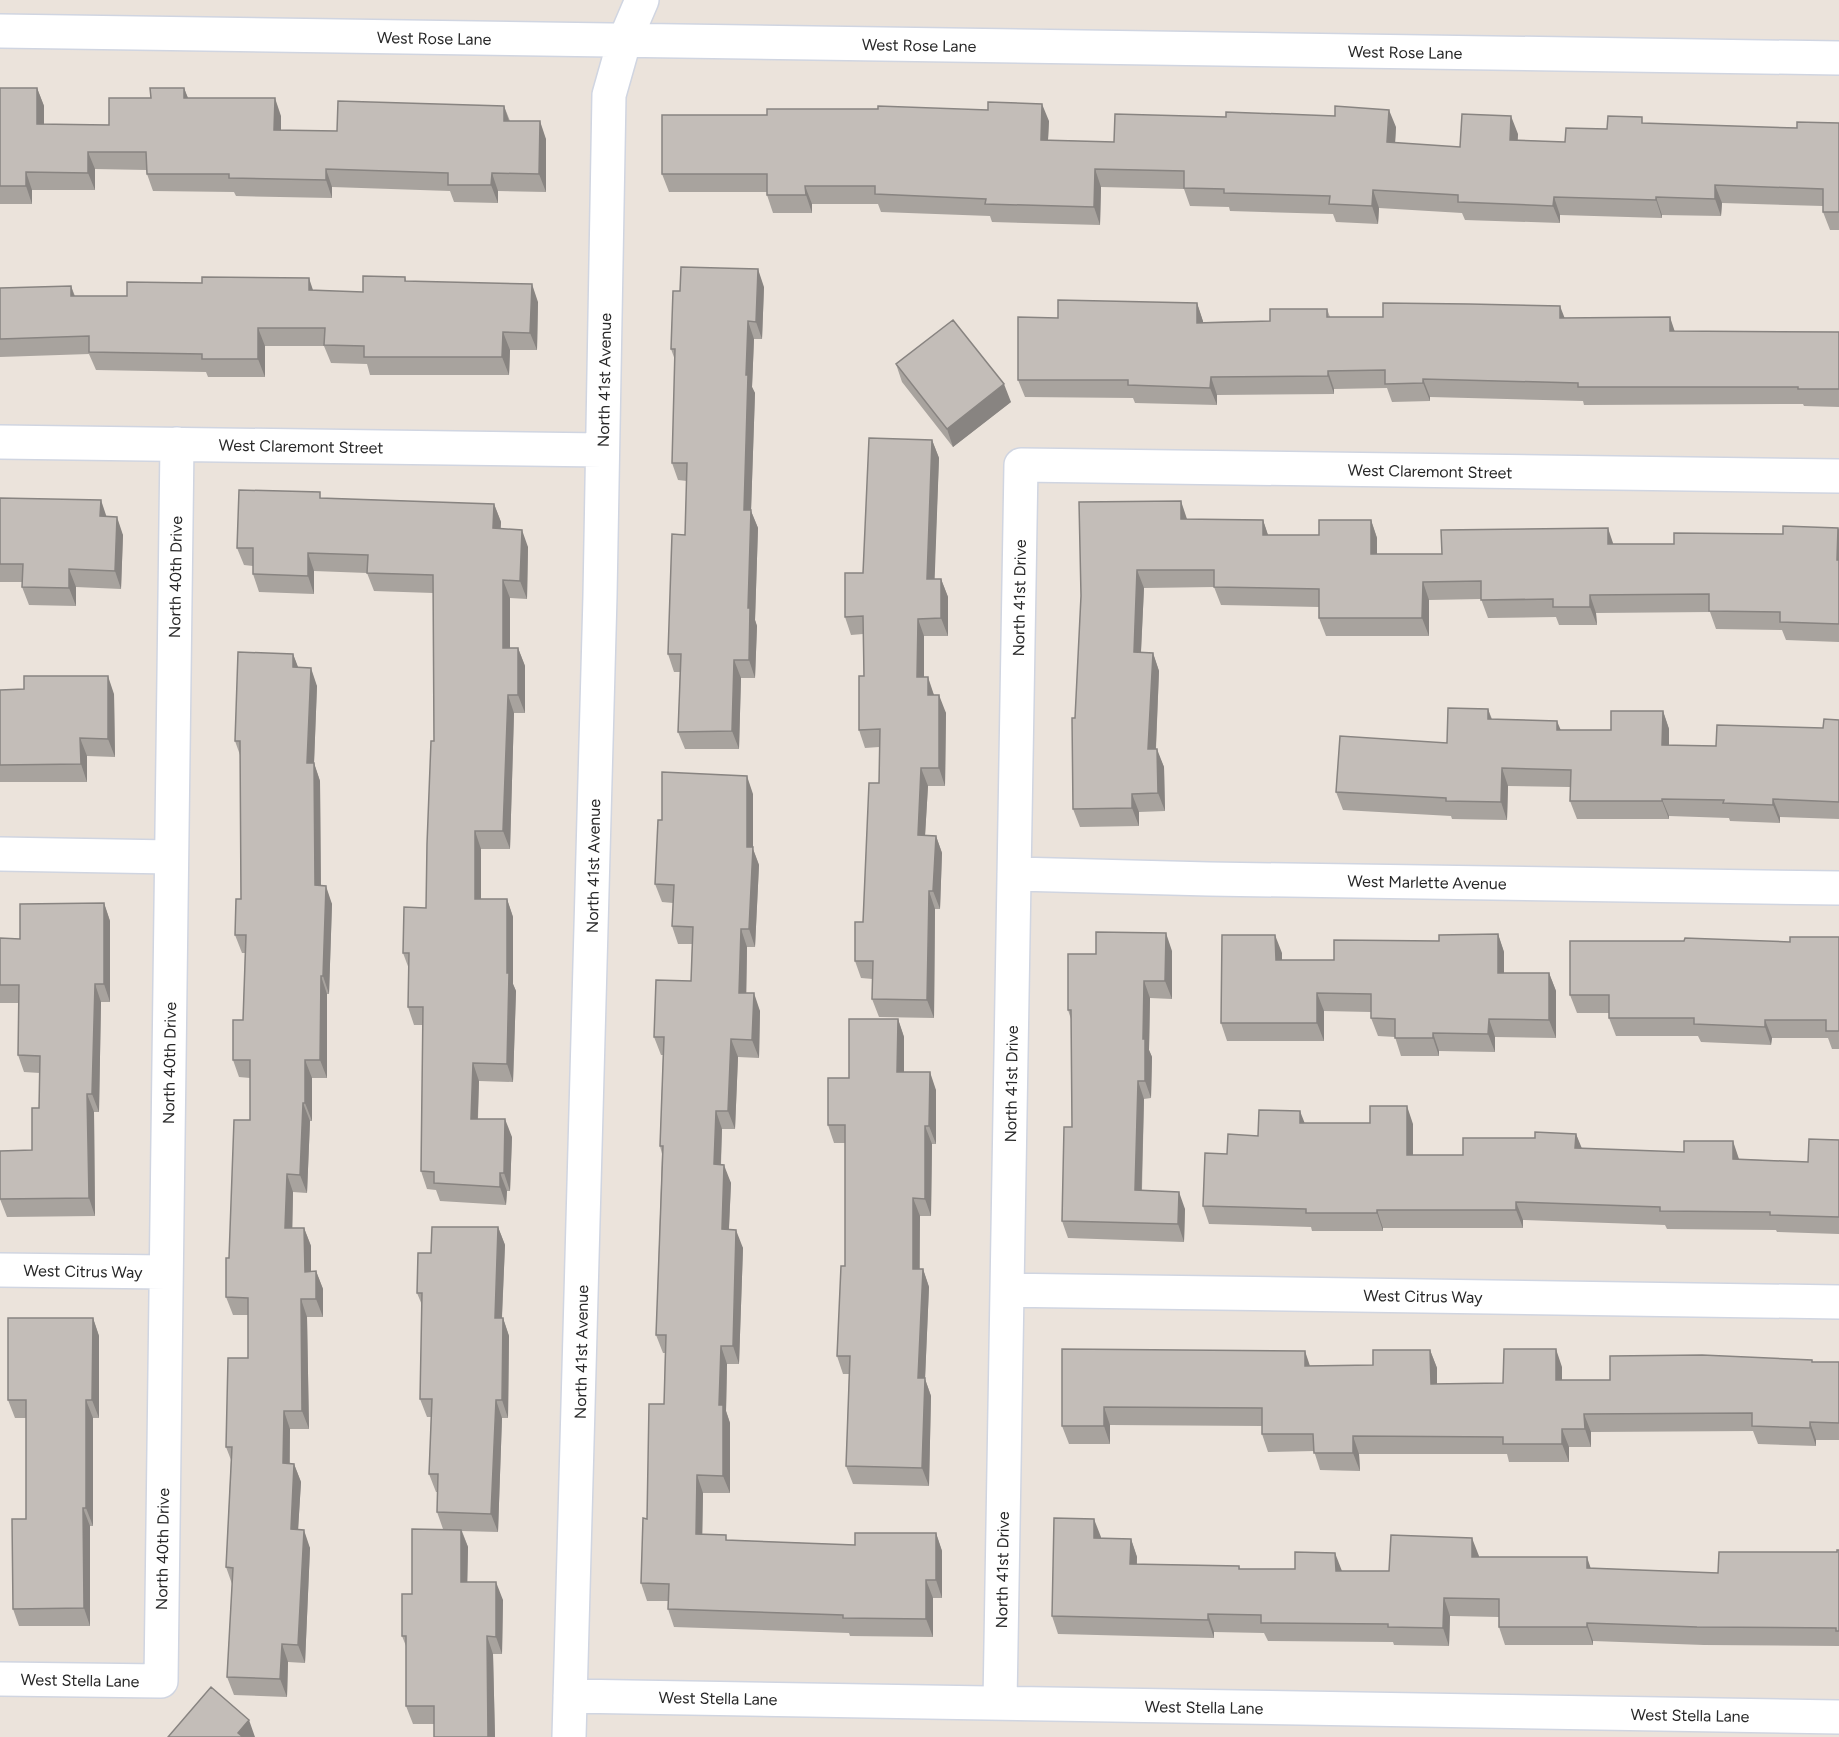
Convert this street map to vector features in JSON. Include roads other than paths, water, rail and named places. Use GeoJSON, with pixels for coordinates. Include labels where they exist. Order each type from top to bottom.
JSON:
{"type":"FeatureCollection","features":[{"type":"Feature","properties":{"kind":"street","name":"North 41st Avenue"},"geometry":{"type":"LineString","coordinates":[[569,1737],[600,596],[609,95],[624,42],[642,0]]}},
{"type":"Feature","properties":{"kind":"street","name":"West Rose Lane"},"geometry":{"type":"LineString","coordinates":[[0,31],[624,42],[1839,58]]}},
{"type":"Feature","properties":{"kind":"street","name":"West Claremont Street"},"geometry":{"type":"LineString","coordinates":[[0,441],[602,450]]}},
{"type":"Feature","properties":{"kind":"street","name":"North 40th Drive"},"geometry":{"type":"LineString","coordinates":[[161,1681],[177,444]]}},
{"type":"Feature","properties":{"kind":"street","name":"West Claremont Street"},"geometry":{"type":"LineString","coordinates":[[1021,465],[1839,476]]}},
{"type":"Feature","properties":{"kind":"street","name":"North 41st Drive"},"geometry":{"type":"LineString","coordinates":[[1000,1703],[1021,465]]}},
{"type":"Feature","properties":{"kind":"street"},"geometry":{"type":"LineString","coordinates":[[0,854],[171,857]]}},
{"type":"Feature","properties":{"kind":"street","name":"West Marlette Avenue"},"geometry":{"type":"LineString","coordinates":[[1014,874],[1839,888]]}},
{"type":"Feature","properties":{"kind":"street","name":"West Citrus Way"},"geometry":{"type":"LineString","coordinates":[[0,1270],[166,1272]]}},
{"type":"Feature","properties":{"kind":"street","name":"West Citrus Way"},"geometry":{"type":"LineString","coordinates":[[1007,1290],[1839,1302]]}},
{"type":"Feature","properties":{"kind":"street","name":"West Stella Lane"},"geometry":{"type":"LineString","coordinates":[[0,1679],[161,1681]]}},
{"type":"Feature","properties":{"kind":"street","name":"West Stella Lane"},"geometry":{"type":"LineString","coordinates":[[570,1696],[1839,1717]]}}]}
